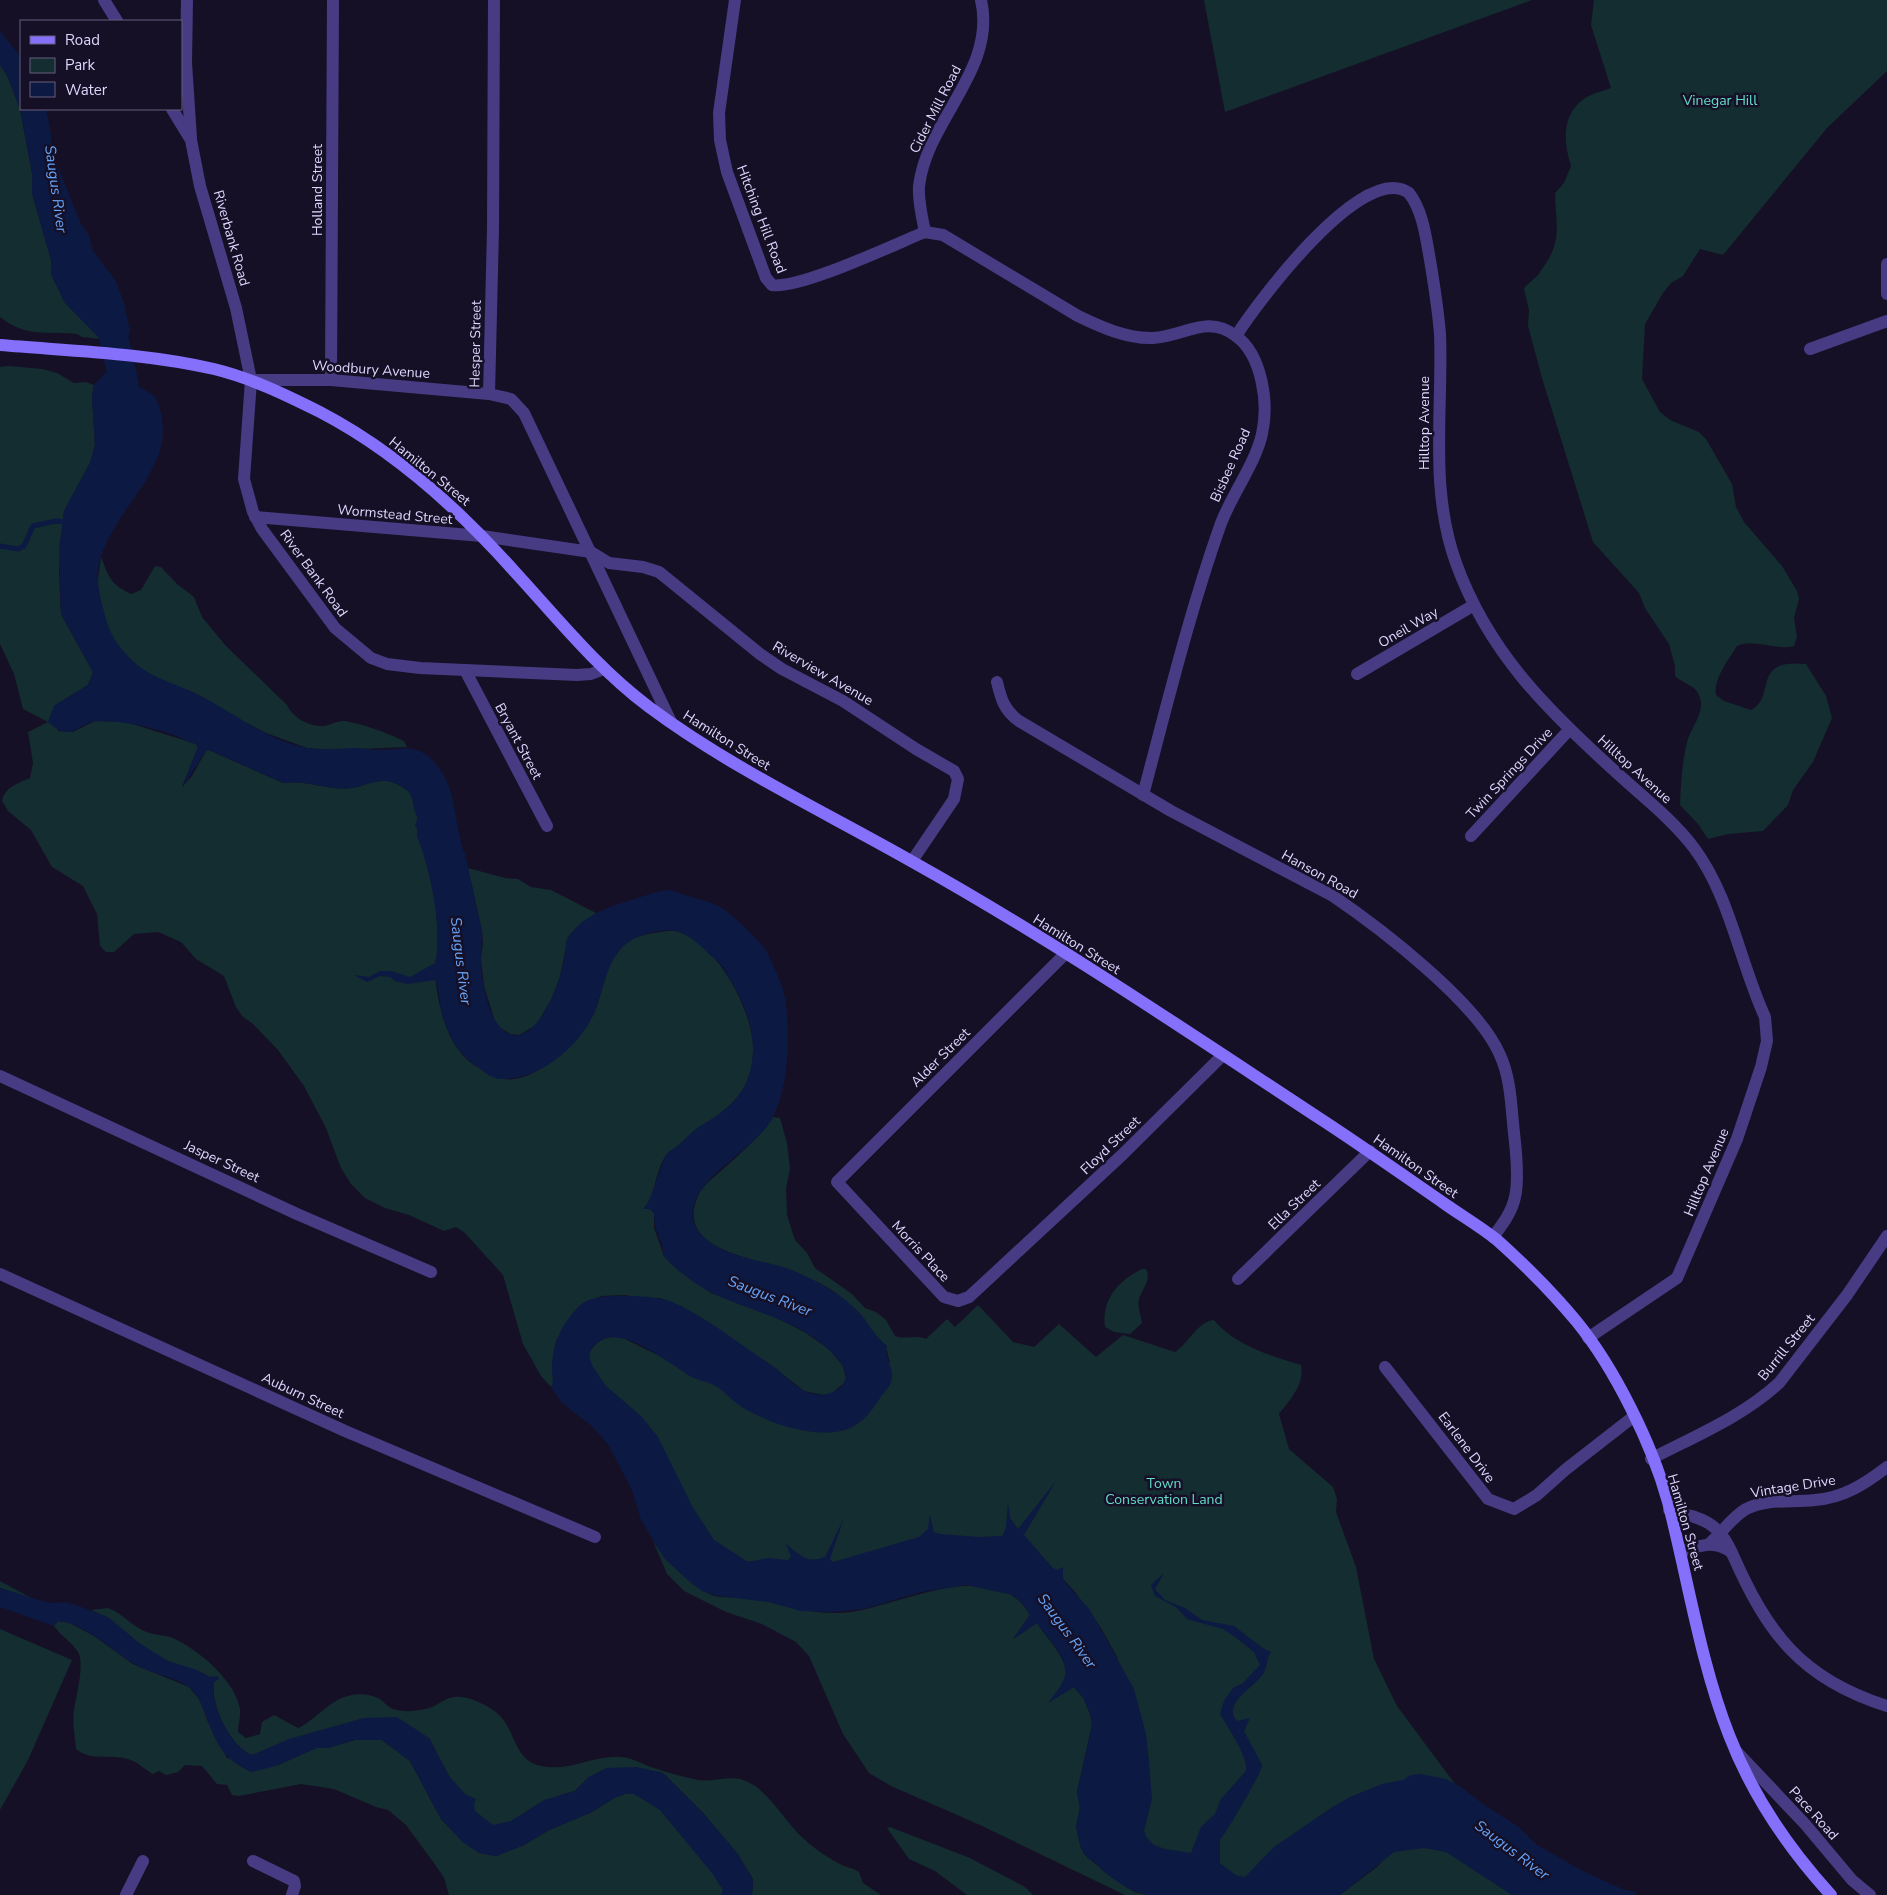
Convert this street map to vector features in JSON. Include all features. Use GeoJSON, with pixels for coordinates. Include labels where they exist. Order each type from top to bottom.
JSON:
{"type":"FeatureCollection","features":[{"type":"Feature","properties":{"kind":"main road","name":"Hamilton Street"},"geometry":{"type":"LineString","coordinates":[[0,345],[132,357],[215,370],[251,380],[318,411],[377,447],[415,475],[482,536],[570,636],[604,669],[671,722],[766,782],[912,861],[1065,954],[1370,1151],[1493,1237],[1549,1292],[1588,1338],[1602,1358],[1633,1417],[1651,1459],[1669,1510],[1719,1705],[1736,1751],[1753,1786],[1780,1832],[1831,1895]]}},
{"type":"Feature","properties":{"kind":"street"},"geometry":{"type":"LineString","coordinates":[[104,0],[116,20]]}},
{"type":"Feature","properties":{"kind":"street"},"geometry":{"type":"LineString","coordinates":[[187,0],[186,89],[191,140]]}},
{"type":"Feature","properties":{"kind":"street","name":"Holland Street"},"geometry":{"type":"LineString","coordinates":[[331,380],[333,0]]}},
{"type":"Feature","properties":{"kind":"street","name":"Hesper Street"},"geometry":{"type":"LineString","coordinates":[[494,0],[493,230],[489,394],[511,399],[524,413],[671,722]]}},
{"type":"Feature","properties":{"kind":"street","name":"Hitching Hill Road"},"geometry":{"type":"LineString","coordinates":[[735,0],[719,113],[720,140],[727,172],[766,278],[772,285],[779,287],[807,280],[925,232]]}},
{"type":"Feature","properties":{"kind":"street","name":"Cider Mill Road"},"geometry":{"type":"LineString","coordinates":[[925,232],[919,197],[924,160],[932,141],[978,57],[984,30],[981,0]]}},
{"type":"Feature","properties":{"kind":"street","name":"Riverbank Road"},"geometry":{"type":"LineString","coordinates":[[173,110],[191,140],[200,186],[236,308],[251,380]]}},
{"type":"Feature","properties":{"kind":"street","name":"Hilltop Avenue"},"geometry":{"type":"LineString","coordinates":[[1236,336],[1268,290],[1321,230],[1358,203],[1374,194],[1391,188],[1399,188],[1413,197],[1426,237],[1437,300],[1440,335],[1438,450],[1441,498],[1455,561],[1474,605],[1506,660],[1534,694],[1569,730],[1684,835],[1706,866],[1765,1017],[1767,1030],[1761,1067],[1737,1138],[1678,1278],[1588,1338]]}},
{"type":"Feature","properties":{"kind":"street","name":"Bisbee Road"},"geometry":{"type":"LineString","coordinates":[[925,232],[943,235],[1078,316],[1100,326],[1125,334],[1153,338],[1210,325],[1220,327],[1236,336],[1251,353],[1257,369],[1264,406],[1262,434],[1232,495],[1211,552],[1143,795]]}},
{"type":"Feature","properties":{"kind":"street"},"geometry":{"type":"LineString","coordinates":[[1887,264],[1887,294]]}},
{"type":"Feature","properties":{"kind":"street"},"geometry":{"type":"LineString","coordinates":[[1810,349],[1887,321]]}},
{"type":"Feature","properties":{"kind":"street","name":"Woodbury Avenue"},"geometry":{"type":"LineString","coordinates":[[251,380],[331,380],[489,394]]}},
{"type":"Feature","properties":{"kind":"street","name":"River Bank Road"},"geometry":{"type":"LineString","coordinates":[[251,380],[244,479],[255,517],[335,628],[371,658],[387,664],[420,668],[577,675],[591,674],[604,669]]}},
{"type":"Feature","properties":{"kind":"street","name":"Wormstead Street"},"geometry":{"type":"LineString","coordinates":[[255,517],[482,536],[591,552]]}},
{"type":"Feature","properties":{"kind":"street","name":"Riverview Avenue"},"geometry":{"type":"LineString","coordinates":[[591,552],[609,563],[643,567],[659,572],[760,654],[782,669],[856,708],[916,749],[954,771],[958,779],[954,799],[912,861]]}},
{"type":"Feature","properties":{"kind":"street","name":"Oneil Way"},"geometry":{"type":"LineString","coordinates":[[1356,674],[1474,605]]}},
{"type":"Feature","properties":{"kind":"street","name":"Bryant Street"},"geometry":{"type":"LineString","coordinates":[[465,670],[547,826]]}},
{"type":"Feature","properties":{"kind":"street","name":"Hanson Road"},"geometry":{"type":"LineString","coordinates":[[997,682],[1001,701],[1009,714],[1143,795],[1333,896],[1358,913],[1434,976],[1478,1021],[1500,1054],[1508,1077],[1516,1144],[1515,1197],[1506,1219],[1493,1237]]}},
{"type":"Feature","properties":{"kind":"street","name":"Twin Springs Drive"},"geometry":{"type":"LineString","coordinates":[[1471,836],[1569,730]]}},
{"type":"Feature","properties":{"kind":"street","name":"Alder Street"},"geometry":{"type":"LineString","coordinates":[[837,1182],[1065,954]]}},
{"type":"Feature","properties":{"kind":"street","name":"Floyd Street"},"geometry":{"type":"LineString","coordinates":[[1014,1255],[1122,1156],[1223,1055]]}},
{"type":"Feature","properties":{"kind":"street","name":"Jasper Street"},"geometry":{"type":"LineString","coordinates":[[0,1076],[297,1214],[432,1272]]}},
{"type":"Feature","properties":{"kind":"street","name":"Ella Street"},"geometry":{"type":"LineString","coordinates":[[1238,1279],[1370,1151]]}},
{"type":"Feature","properties":{"kind":"street","name":"Morris Place"},"geometry":{"type":"LineString","coordinates":[[837,1182],[944,1297],[958,1301],[969,1297],[1014,1255]]}},
{"type":"Feature","properties":{"kind":"street","name":"Burrill Street"},"geometry":{"type":"LineString","coordinates":[[1651,1459],[1734,1416],[1766,1395],[1779,1383],[1847,1296],[1887,1236]]}},
{"type":"Feature","properties":{"kind":"street","name":"Auburn Street"},"geometry":{"type":"LineString","coordinates":[[0,1274],[345,1431],[595,1537]]}},
{"type":"Feature","properties":{"kind":"street","name":"Earlene Drive"},"geometry":{"type":"LineString","coordinates":[[1385,1367],[1488,1500],[1514,1509],[1537,1496],[1565,1470],[1633,1417]]}},
{"type":"Feature","properties":{"kind":"street","name":"Vintage Drive"},"geometry":{"type":"LineString","coordinates":[[1710,1543],[1737,1514],[1752,1506],[1778,1502],[1814,1501],[1834,1497],[1857,1488],[1887,1467]]}},
{"type":"Feature","properties":{"kind":"street"},"geometry":{"type":"LineString","coordinates":[[1669,1510],[1702,1520],[1722,1532],[1758,1608],[1796,1656],[1815,1673],[1836,1686],[1887,1706]]}},
{"type":"Feature","properties":{"kind":"street"},"geometry":{"type":"LineString","coordinates":[[1680,1552],[1710,1543],[1723,1546],[1732,1553]]}},
{"type":"Feature","properties":{"kind":"street","name":"Pace Road"},"geometry":{"type":"LineString","coordinates":[[1736,1751],[1805,1824],[1852,1880],[1870,1895]]}},
{"type":"Feature","properties":{"kind":"street"},"geometry":{"type":"LineString","coordinates":[[126,1895],[143,1861]]}},
{"type":"Feature","properties":{"kind":"street"},"geometry":{"type":"LineString","coordinates":[[252,1861],[294,1881],[295,1886],[292,1895]]}},
{"type":"Feature","properties":{"kind":"green space"},"geometry":{"type":"Polygon","coordinates":[[[1204,0],[1532,0],[1225,112],[1204,0]]]}},
{"type":"Feature","properties":{"kind":"green space","name":"Vinegar Hill"},"geometry":{"type":"Polygon","coordinates":[[[1594,0],[1887,0],[1887,71],[1827,128],[1723,255],[1700,249],[1683,276],[1671,283],[1663,293],[1645,324],[1642,379],[1660,412],[1670,420],[1699,432],[1706,439],[1732,484],[1736,507],[1744,522],[1782,566],[1797,591],[1799,599],[1794,618],[1797,637],[1794,646],[1779,647],[1750,643],[1737,646],[1719,676],[1716,695],[1724,701],[1751,710],[1759,704],[1771,672],[1777,667],[1789,664],[1806,664],[1826,696],[1832,718],[1813,762],[1793,790],[1788,805],[1763,831],[1728,834],[1708,839],[1698,824],[1680,805],[1684,755],[1688,739],[1700,712],[1701,701],[1695,689],[1675,676],[1675,666],[1669,644],[1645,608],[1639,593],[1593,542],[1542,378],[1528,326],[1529,310],[1524,289],[1538,274],[1552,252],[1557,225],[1555,193],[1564,183],[1571,166],[1566,147],[1566,127],[1569,118],[1580,102],[1611,88],[1591,25],[1594,0]]]}},
{"type":"Feature","properties":{"kind":"green space"},"geometry":{"type":"Polygon","coordinates":[[[0,65],[7,75],[20,109],[32,173],[32,193],[51,260],[51,274],[65,303],[101,339],[82,337],[77,334],[28,331],[10,324],[0,317],[0,65]]]}},
{"type":"Feature","properties":{"kind":"green space"},"geometry":{"type":"Polygon","coordinates":[[[0,367],[42,369],[57,373],[74,383],[86,382],[94,385],[92,397],[95,445],[90,463],[64,511],[59,570],[61,614],[93,672],[88,685],[54,706],[58,731],[73,732],[95,721],[126,722],[196,744],[198,747],[182,787],[192,776],[206,751],[209,750],[283,783],[291,782],[335,788],[352,788],[377,781],[386,781],[397,784],[407,790],[410,793],[418,818],[415,826],[417,828],[417,836],[426,860],[434,895],[437,933],[435,977],[443,1016],[453,1040],[468,1061],[501,1078],[517,1079],[530,1074],[544,1067],[570,1046],[589,1022],[595,1011],[606,975],[614,957],[619,949],[628,941],[663,931],[673,931],[693,939],[706,950],[719,963],[739,996],[746,1013],[753,1045],[752,1065],[740,1094],[730,1105],[668,1153],[663,1159],[651,1196],[644,1208],[650,1209],[654,1213],[654,1228],[664,1256],[673,1265],[711,1293],[773,1316],[806,1333],[829,1349],[843,1366],[846,1378],[844,1383],[831,1394],[824,1395],[804,1391],[771,1365],[681,1306],[660,1298],[646,1299],[625,1295],[601,1296],[573,1313],[556,1341],[552,1366],[554,1382],[551,1387],[541,1376],[523,1344],[503,1275],[464,1232],[456,1227],[444,1231],[409,1215],[385,1208],[365,1198],[351,1184],[341,1168],[326,1128],[304,1086],[278,1050],[253,1024],[242,1016],[236,1007],[224,976],[196,959],[181,942],[158,932],[134,934],[114,952],[106,952],[100,946],[97,914],[83,886],[52,867],[31,830],[8,811],[2,801],[3,796],[9,789],[30,778],[33,763],[28,732],[48,722],[23,709],[14,674],[0,644],[0,367]]]}},
{"type":"Feature","properties":{"kind":"green space"},"geometry":{"type":"Polygon","coordinates":[[[101,557],[114,583],[131,594],[141,590],[155,566],[161,567],[177,584],[194,597],[202,617],[226,646],[287,705],[293,714],[306,723],[325,726],[345,721],[383,732],[404,741],[407,747],[336,750],[307,748],[266,733],[249,724],[152,691],[104,628],[97,587],[101,557]]]}},
{"type":"Feature","properties":{"kind":"green space"},"geometry":{"type":"Polygon","coordinates":[[[468,868],[505,878],[518,879],[531,887],[551,890],[596,913],[568,937],[560,977],[551,1000],[536,1025],[519,1035],[510,1034],[496,1025],[484,986],[481,958],[482,931],[468,868]]]}},
{"type":"Feature","properties":{"kind":"green space","name":"Town Conservation Land"},"geometry":{"type":"Polygon","coordinates":[[[773,1117],[780,1118],[787,1143],[790,1168],[786,1189],[787,1215],[795,1240],[807,1253],[815,1268],[852,1294],[865,1308],[876,1312],[886,1320],[895,1336],[926,1339],[947,1319],[955,1327],[978,1305],[1013,1342],[1034,1347],[1059,1324],[1096,1357],[1123,1335],[1175,1352],[1198,1328],[1208,1321],[1214,1320],[1232,1337],[1243,1343],[1265,1353],[1301,1365],[1302,1372],[1299,1385],[1279,1414],[1289,1449],[1333,1487],[1337,1499],[1336,1512],[1356,1567],[1374,1659],[1397,1706],[1461,1792],[1270,1887],[1146,1845],[1117,1657],[1101,1628],[1075,1592],[1053,1568],[826,1569],[742,1561],[715,1546],[635,1412],[613,1394],[599,1379],[590,1362],[589,1353],[603,1339],[612,1337],[623,1338],[796,1423],[890,1362],[884,1344],[856,1312],[836,1293],[793,1271],[736,1255],[720,1248],[706,1239],[697,1228],[693,1214],[702,1189],[749,1146],[773,1117]]]}},
{"type":"Feature","properties":{"kind":"green space"},"geometry":{"type":"Polygon","coordinates":[[[1142,1269],[1146,1269],[1148,1277],[1139,1302],[1142,1323],[1130,1334],[1114,1332],[1105,1327],[1104,1317],[1109,1300],[1119,1285],[1142,1269]]]}},
{"type":"Feature","properties":{"kind":"green space"},"geometry":{"type":"Polygon","coordinates":[[[653,1541],[680,1572],[712,1595],[750,1598],[824,1613],[851,1612],[946,1588],[972,1585],[995,1588],[1015,1597],[1030,1615],[1013,1639],[1037,1623],[1063,1661],[1066,1674],[1064,1681],[1050,1701],[1074,1687],[1084,1699],[1090,1714],[1092,1725],[1077,1792],[1080,1807],[1076,1827],[1081,1848],[1084,1854],[1111,1877],[1135,1892],[1147,1895],[1125,1895],[980,1825],[891,1786],[869,1773],[843,1734],[809,1656],[796,1642],[762,1624],[726,1612],[684,1591],[667,1574],[653,1541]]]}},
{"type":"Feature","properties":{"kind":"green space"},"geometry":{"type":"Polygon","coordinates":[[[0,1581],[35,1600],[0,1588],[0,1581]]]}},
{"type":"Feature","properties":{"kind":"green space"},"geometry":{"type":"Polygon","coordinates":[[[108,1608],[144,1631],[173,1638],[186,1645],[216,1668],[237,1698],[240,1709],[238,1732],[246,1738],[260,1734],[262,1722],[274,1715],[298,1728],[334,1702],[352,1695],[371,1696],[380,1699],[393,1709],[408,1711],[430,1708],[452,1697],[471,1699],[483,1704],[503,1719],[523,1756],[537,1765],[548,1767],[570,1766],[601,1758],[622,1757],[665,1772],[698,1780],[735,1778],[749,1783],[758,1788],[774,1804],[808,1843],[842,1865],[859,1872],[863,1883],[881,1895],[752,1895],[753,1879],[737,1853],[703,1813],[663,1773],[647,1770],[607,1768],[589,1777],[575,1791],[561,1795],[538,1816],[472,1831],[449,1776],[429,1738],[364,1718],[252,1755],[236,1743],[223,1724],[215,1701],[214,1681],[198,1671],[158,1656],[112,1621],[91,1610],[108,1608]]]}},
{"type":"Feature","properties":{"kind":"green space"},"geometry":{"type":"Polygon","coordinates":[[[58,1621],[70,1623],[94,1636],[133,1664],[189,1687],[200,1700],[208,1722],[227,1758],[276,1766],[316,1748],[327,1748],[355,1740],[382,1740],[410,1761],[441,1819],[463,1842],[480,1853],[496,1856],[524,1845],[549,1830],[592,1812],[614,1798],[625,1794],[634,1794],[666,1807],[730,1895],[449,1895],[444,1878],[406,1825],[388,1810],[376,1807],[334,1789],[301,1784],[239,1796],[232,1795],[227,1785],[217,1784],[202,1766],[185,1765],[178,1772],[166,1775],[159,1771],[153,1774],[136,1762],[126,1758],[89,1756],[76,1749],[73,1719],[81,1664],[80,1657],[76,1648],[54,1626],[58,1621]]]}},
{"type":"Feature","properties":{"kind":"green space"},"geometry":{"type":"Polygon","coordinates":[[[0,1629],[72,1660],[28,1760],[0,1810],[0,1629]]]}},
{"type":"Feature","properties":{"kind":"green space"},"geometry":{"type":"Polygon","coordinates":[[[890,1827],[970,1858],[1025,1887],[1033,1895],[967,1895],[935,1871],[909,1859],[887,1828],[890,1827]]]}},
{"type":"Feature","properties":{"kind":"green space"},"geometry":{"type":"Polygon","coordinates":[[[1431,1830],[1532,1895],[1340,1895],[1378,1866],[1393,1849],[1431,1830]]]}},
{"type":"Feature","properties":{"kind":"water"},"geometry":{"type":"Polygon","coordinates":[[[0,31],[20,56],[20,109],[7,75],[0,65],[0,31]]]}},
{"type":"Feature","properties":{"kind":"water"},"geometry":{"type":"Polygon","coordinates":[[[20,110],[46,110],[51,134],[52,153],[81,224],[89,235],[93,251],[116,281],[124,303],[130,331],[125,344],[117,347],[106,345],[65,303],[51,274],[51,260],[32,193],[32,173],[20,110]]]}},
{"type":"Feature","properties":{"kind":"water"},"geometry":{"type":"Polygon","coordinates":[[[110,368],[125,369],[132,383],[155,396],[162,421],[162,443],[155,463],[144,483],[107,542],[99,564],[100,597],[110,631],[126,654],[144,670],[199,695],[252,726],[279,739],[313,749],[417,750],[429,757],[439,767],[450,790],[482,931],[481,967],[485,992],[494,1017],[500,1027],[508,1034],[518,1035],[529,1030],[538,1022],[558,984],[567,940],[576,927],[594,914],[664,890],[686,895],[721,908],[748,931],[768,954],[782,986],[786,1005],[788,1048],[782,1091],[773,1117],[764,1130],[711,1178],[700,1192],[694,1206],[693,1221],[700,1233],[720,1249],[796,1272],[827,1288],[856,1309],[887,1346],[886,1350],[892,1377],[889,1386],[875,1406],[866,1417],[854,1426],[842,1431],[828,1433],[813,1432],[767,1420],[738,1404],[716,1386],[690,1376],[644,1347],[630,1341],[606,1338],[595,1345],[590,1351],[589,1357],[593,1367],[606,1386],[641,1416],[658,1437],[692,1506],[714,1540],[748,1562],[768,1558],[788,1560],[791,1556],[786,1544],[795,1552],[808,1559],[819,1559],[825,1557],[844,1518],[830,1559],[833,1562],[919,1537],[928,1529],[930,1515],[934,1532],[940,1534],[979,1537],[1002,1536],[1006,1528],[1008,1503],[1010,1518],[1018,1529],[1056,1481],[1024,1535],[1053,1568],[1057,1570],[1063,1567],[1063,1580],[1090,1610],[1134,1689],[1146,1734],[1152,1799],[1144,1831],[1146,1837],[1154,1845],[1165,1849],[1191,1853],[1201,1827],[1215,1814],[1221,1799],[1246,1771],[1241,1750],[1220,1714],[1224,1701],[1233,1688],[1243,1683],[1260,1665],[1254,1652],[1223,1629],[1187,1619],[1176,1607],[1155,1596],[1151,1585],[1164,1573],[1155,1589],[1165,1600],[1185,1608],[1202,1620],[1234,1626],[1264,1649],[1271,1652],[1263,1674],[1241,1696],[1233,1708],[1233,1715],[1237,1721],[1250,1718],[1244,1731],[1262,1765],[1251,1790],[1220,1840],[1220,1863],[1237,1876],[1245,1877],[1274,1847],[1350,1797],[1382,1784],[1420,1774],[1446,1779],[1461,1787],[1483,1804],[1519,1827],[1537,1845],[1583,1871],[1622,1889],[1635,1892],[1637,1895],[1512,1895],[1446,1852],[1424,1848],[1394,1852],[1340,1895],[1147,1895],[1127,1888],[1104,1872],[1093,1860],[1088,1859],[1081,1848],[1076,1827],[1080,1807],[1077,1792],[1092,1725],[1090,1714],[1084,1699],[1074,1687],[1048,1703],[1064,1679],[1066,1672],[1064,1664],[1057,1649],[1037,1623],[1013,1639],[1030,1615],[1022,1603],[1013,1595],[966,1585],[921,1592],[864,1609],[831,1612],[801,1611],[769,1602],[719,1596],[702,1591],[664,1558],[641,1520],[632,1490],[609,1446],[593,1427],[562,1403],[551,1387],[553,1382],[553,1358],[558,1337],[568,1319],[582,1304],[592,1299],[616,1296],[653,1297],[666,1300],[685,1308],[710,1323],[776,1368],[805,1391],[815,1394],[829,1394],[841,1387],[846,1377],[846,1373],[838,1359],[810,1335],[779,1319],[712,1293],[679,1271],[664,1256],[655,1225],[654,1213],[650,1209],[643,1209],[650,1198],[667,1154],[696,1129],[729,1106],[740,1094],[748,1078],[753,1053],[753,1040],[743,1004],[723,967],[691,938],[671,930],[643,935],[631,940],[615,956],[589,1024],[569,1048],[558,1058],[531,1074],[516,1078],[498,1079],[492,1077],[471,1062],[454,1043],[443,1018],[435,980],[407,984],[395,981],[390,977],[380,976],[367,982],[354,975],[369,977],[380,971],[391,971],[410,977],[435,963],[438,934],[434,898],[415,826],[418,818],[410,793],[407,790],[397,784],[386,781],[377,781],[352,788],[335,788],[292,782],[284,783],[209,750],[206,751],[182,788],[198,747],[196,744],[165,732],[127,723],[91,722],[74,731],[64,732],[48,722],[54,706],[88,685],[93,672],[61,614],[59,549],[64,511],[90,463],[95,445],[92,397],[94,385],[110,368]]]}},
{"type":"Feature","properties":{"kind":"water"},"geometry":{"type":"Polygon","coordinates":[[[0,1588],[49,1603],[64,1602],[76,1605],[108,1617],[139,1643],[168,1661],[197,1670],[209,1677],[217,1676],[219,1679],[214,1682],[213,1691],[218,1713],[236,1743],[252,1755],[289,1739],[364,1718],[397,1717],[429,1738],[449,1776],[465,1794],[476,1799],[474,1804],[475,1811],[493,1825],[511,1821],[544,1800],[575,1791],[589,1777],[607,1768],[637,1767],[663,1773],[703,1813],[737,1853],[753,1880],[752,1895],[721,1895],[723,1890],[712,1873],[660,1810],[634,1794],[625,1794],[614,1798],[592,1812],[549,1830],[524,1845],[496,1856],[479,1853],[463,1842],[441,1819],[410,1761],[382,1740],[355,1740],[327,1748],[316,1748],[276,1766],[251,1772],[234,1762],[223,1751],[214,1736],[199,1700],[193,1691],[183,1683],[134,1664],[91,1634],[69,1623],[58,1621],[54,1626],[0,1607],[0,1588]]]}},
{"type":"Feature","properties":{"kind":"waterway","name":"Saugus River"},"geometry":{"type":"LineString","coordinates":[[110,322],[124,383],[125,408]]}},
{"type":"Feature","properties":{"kind":"waterway"},"geometry":{"type":"LineString","coordinates":[[0,546],[18,549],[24,546],[33,526],[56,521],[67,522]]}}]}
